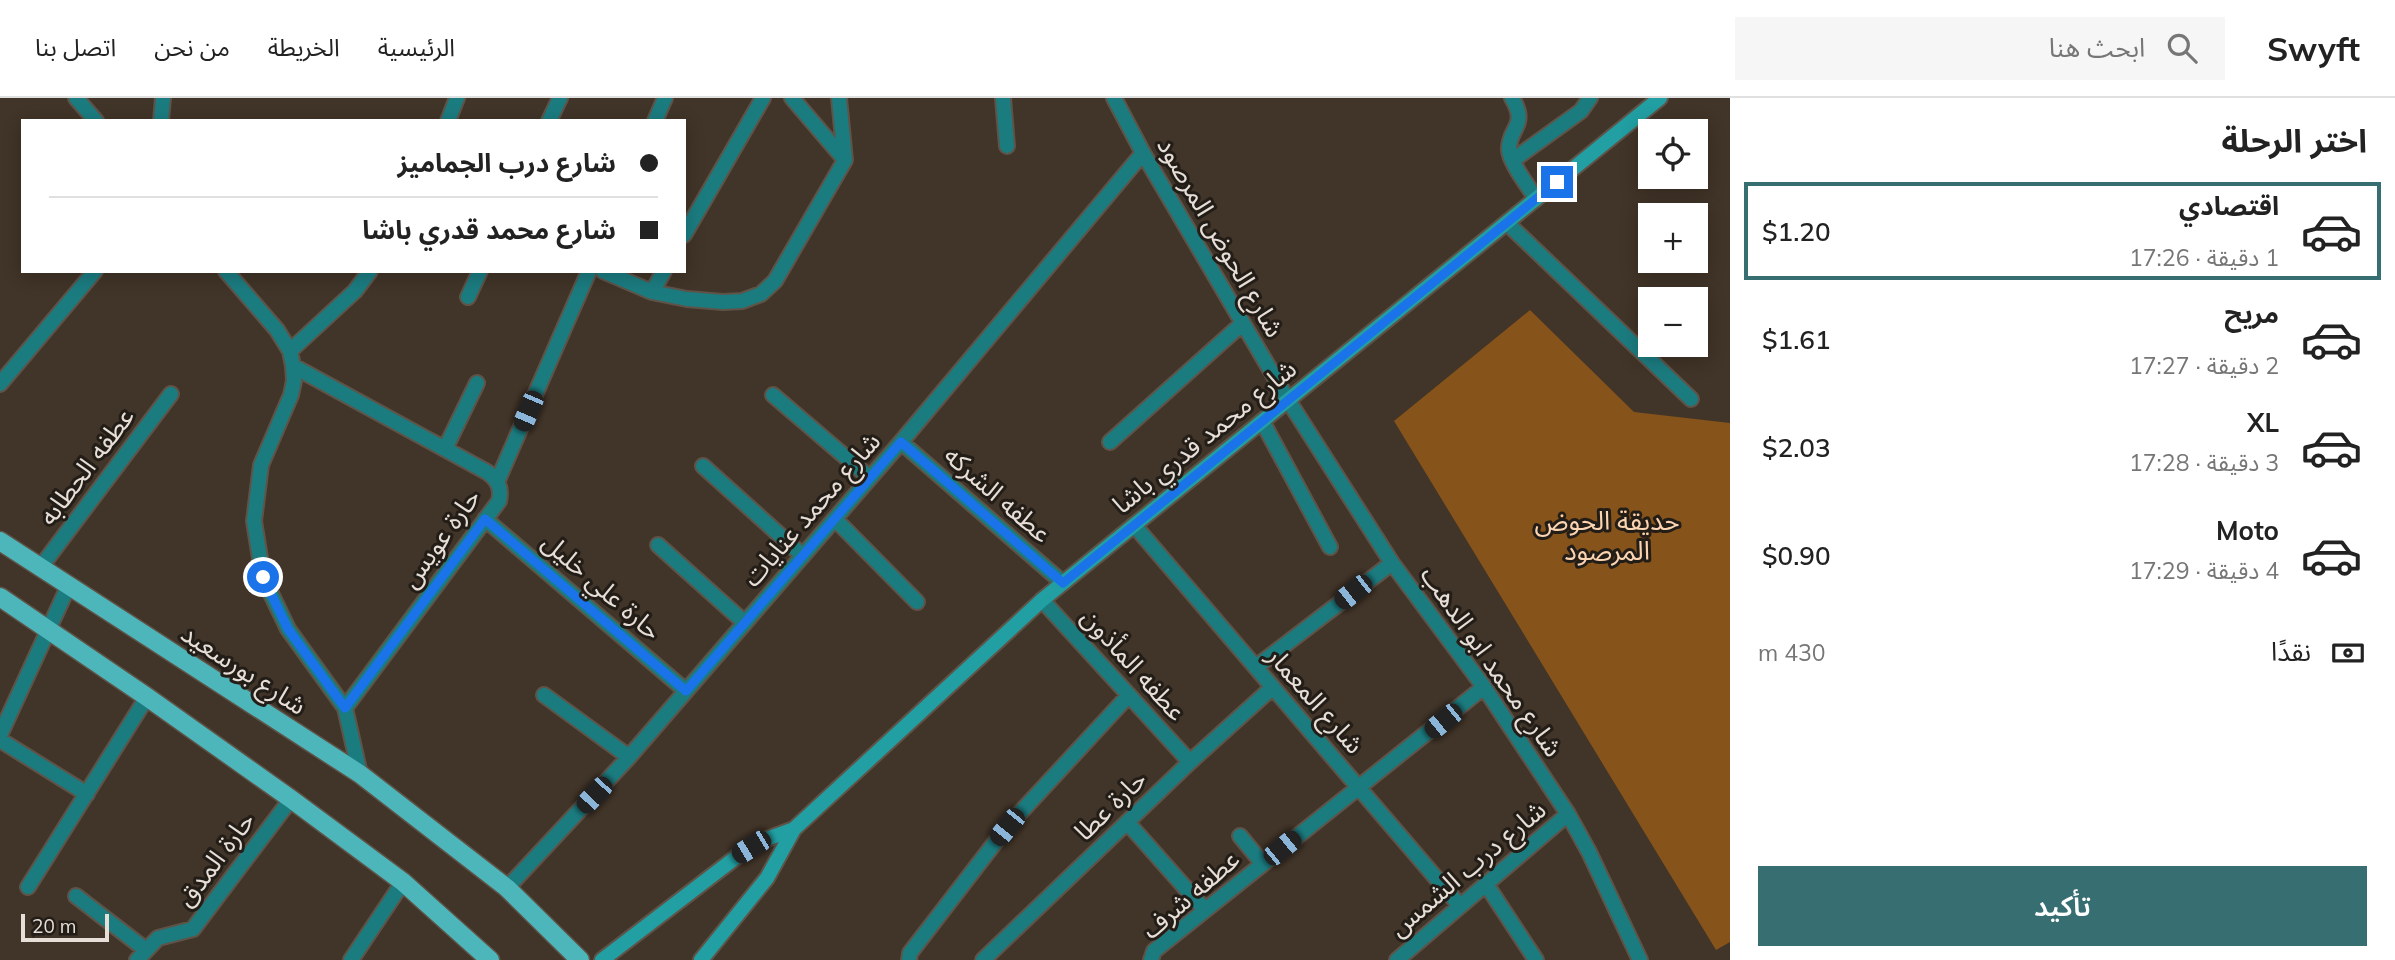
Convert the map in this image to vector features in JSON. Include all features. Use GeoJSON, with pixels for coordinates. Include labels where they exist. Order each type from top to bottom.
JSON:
{"type":"FeatureCollection","features":[{"type":"Feature","properties":{"kind":"main road","name":"شارع بورسعيد"},"geometry":{"type":"LineString","coordinates":[[0,541],[360,774],[507,888],[580,960]]}},
{"type":"Feature","properties":{"kind":"main road"},"geometry":{"type":"LineString","coordinates":[[0,597],[291,799],[403,882],[490,960]]}},
{"type":"Feature","properties":{"kind":"street"},"geometry":{"type":"LineString","coordinates":[[76,98],[94,119]]}},
{"type":"Feature","properties":{"kind":"street"},"geometry":{"type":"LineString","coordinates":[[161,119],[163,98]]}},
{"type":"Feature","properties":{"kind":"street"},"geometry":{"type":"LineString","coordinates":[[448,119],[457,98]]}},
{"type":"Feature","properties":{"kind":"street"},"geometry":{"type":"LineString","coordinates":[[550,119],[560,98]]}},
{"type":"Feature","properties":{"kind":"street"},"geometry":{"type":"LineString","coordinates":[[656,119],[665,98]]}},
{"type":"Feature","properties":{"kind":"street"},"geometry":{"type":"LineString","coordinates":[[686,232],[763,98]]}},
{"type":"Feature","properties":{"kind":"street"},"geometry":{"type":"LineString","coordinates":[[792,98],[845,160]]}},
{"type":"Feature","properties":{"kind":"street"},"geometry":{"type":"LineString","coordinates":[[608,273],[652,292],[687,299],[743,301],[761,294],[775,281],[845,160],[839,98]]}},
{"type":"Feature","properties":{"kind":"street"},"geometry":{"type":"LineString","coordinates":[[1003,98],[1007,146]]}},
{"type":"Feature","properties":{"kind":"street","name":"شارع الحوض المرصود"},"geometry":{"type":"LineString","coordinates":[[1114,98],[1143,153],[1288,400]]}},
{"type":"Feature","properties":{"kind":"street"},"geometry":{"type":"LineString","coordinates":[[1512,98],[1518,108],[1519,120],[1509,148],[1536,199]]}},
{"type":"Feature","properties":{"kind":"street"},"geometry":{"type":"LineString","coordinates":[[1513,160],[1581,111],[1590,98]]}},
{"type":"Feature","properties":{"kind":"street","name":"شارع محمد قدري باشا"},"geometry":{"type":"LineString","coordinates":[[701,960],[767,878],[794,829],[1042,600],[1660,98]]}},
{"type":"Feature","properties":{"kind":"street","name":"شارع محمد عنايات"},"geometry":{"type":"LineString","coordinates":[[507,888],[629,757],[803,556],[1143,153]]}},
{"type":"Feature","properties":{"kind":"street"},"geometry":{"type":"LineString","coordinates":[[1507,223],[1691,399]]}},
{"type":"Feature","properties":{"kind":"street"},"geometry":{"type":"LineString","coordinates":[[0,384],[93,273]]}},
{"type":"Feature","properties":{"kind":"street"},"geometry":{"type":"LineString","coordinates":[[228,273],[277,330],[292,359],[294,381],[291,395],[261,465],[254,521],[263,577],[288,629],[345,708],[360,774]]}},
{"type":"Feature","properties":{"kind":"street"},"geometry":{"type":"LineString","coordinates":[[292,359],[368,273]]}},
{"type":"Feature","properties":{"kind":"street"},"geometry":{"type":"LineString","coordinates":[[468,297],[479,273]]}},
{"type":"Feature","properties":{"kind":"street"},"geometry":{"type":"LineString","coordinates":[[497,482],[588,273]]}},
{"type":"Feature","properties":{"kind":"street"},"geometry":{"type":"LineString","coordinates":[[652,292],[663,273]]}},
{"type":"Feature","properties":{"kind":"street"},"geometry":{"type":"LineString","coordinates":[[1110,442],[1243,323]]}},
{"type":"Feature","properties":{"kind":"street","name":"حارة عويس"},"geometry":{"type":"LineString","coordinates":[[292,359],[487,472],[500,488],[499,501],[345,708]]}},
{"type":"Feature","properties":{"kind":"street"},"geometry":{"type":"LineString","coordinates":[[446,449],[477,383]]}},
{"type":"Feature","properties":{"kind":"street","name":"عطفه الحطابه"},"geometry":{"type":"LineString","coordinates":[[40,568],[171,394]]}},
{"type":"Feature","properties":{"kind":"street"},"geometry":{"type":"LineString","coordinates":[[772,395],[870,478]]}},
{"type":"Feature","properties":{"kind":"street","name":"شارع محمد ابو الدهب"},"geometry":{"type":"LineString","coordinates":[[1288,400],[1392,563],[1484,687],[1568,814],[1640,960]]}},
{"type":"Feature","properties":{"kind":"street"},"geometry":{"type":"LineString","coordinates":[[1262,421],[1330,547]]}},
{"type":"Feature","properties":{"kind":"street","name":"عطفه الشركه"},"geometry":{"type":"LineString","coordinates":[[901,442],[1063,583]]}},
{"type":"Feature","properties":{"kind":"street"},"geometry":{"type":"LineString","coordinates":[[703,466],[803,556]]}},
{"type":"Feature","properties":{"kind":"street","name":"حارة علي خليل"},"geometry":{"type":"LineString","coordinates":[[485,519],[686,691]]}},
{"type":"Feature","properties":{"kind":"street"},"geometry":{"type":"LineString","coordinates":[[835,519],[917,602]]}},
{"type":"Feature","properties":{"kind":"street","name":"شارع المعمار"},"geometry":{"type":"LineString","coordinates":[[1134,525],[1460,906]]}},
{"type":"Feature","properties":{"kind":"street"},"geometry":{"type":"LineString","coordinates":[[658,545],[745,623]]}},
{"type":"Feature","properties":{"kind":"street"},"geometry":{"type":"LineString","coordinates":[[1256,667],[1392,563]]}},
{"type":"Feature","properties":{"kind":"street"},"geometry":{"type":"LineString","coordinates":[[68,587],[0,738],[88,794]]}},
{"type":"Feature","properties":{"kind":"street","name":"عطفه المأذون"},"geometry":{"type":"LineString","coordinates":[[1042,600],[1190,762]]}},
{"type":"Feature","properties":{"kind":"street","name":"حارة عطا"},"geometry":{"type":"LineString","coordinates":[[984,960],[1190,762],[1273,687]]}},
{"type":"Feature","properties":{"kind":"street","name":"عطفه شرف"},"geometry":{"type":"LineString","coordinates":[[1151,960],[1154,951],[1484,687]]}},
{"type":"Feature","properties":{"kind":"street"},"geometry":{"type":"LineString","coordinates":[[544,695],[629,757]]}},
{"type":"Feature","properties":{"kind":"street"},"geometry":{"type":"LineString","coordinates":[[909,960],[910,953],[926,931],[1007,827],[1129,695]]}},
{"type":"Feature","properties":{"kind":"street"},"geometry":{"type":"LineString","coordinates":[[28,887],[147,697]]}},
{"type":"Feature","properties":{"kind":"street","name":"حارة المدق"},"geometry":{"type":"LineString","coordinates":[[141,955],[158,938],[193,929],[197,925],[291,799]]}},
{"type":"Feature","properties":{"kind":"street","name":"شارع درب الشمس"},"geometry":{"type":"LineString","coordinates":[[1398,960],[1568,814]]}},
{"type":"Feature","properties":{"kind":"street"},"geometry":{"type":"LineString","coordinates":[[1127,822],[1205,910]]}},
{"type":"Feature","properties":{"kind":"street","name":"شارع محمد قدري باشا"},"geometry":{"type":"LineString","coordinates":[[602,960],[739,855],[764,840],[794,829]]}},
{"type":"Feature","properties":{"kind":"street"},"geometry":{"type":"LineString","coordinates":[[1240,836],[1263,864]]}},
{"type":"Feature","properties":{"kind":"street"},"geometry":{"type":"LineString","coordinates":[[351,960],[403,882]]}},
{"type":"Feature","properties":{"kind":"street"},"geometry":{"type":"LineString","coordinates":[[1486,884],[1536,960]]}},
{"type":"Feature","properties":{"kind":"street"},"geometry":{"type":"LineString","coordinates":[[76,896],[141,955]]}},
{"type":"Feature","properties":{"kind":"green space","name":"حديقة الحوض المرصود"},"geometry":{"type":"Polygon","coordinates":[[[1530,310],[1634,412],[1730,423],[1730,942],[1716,950],[1394,421],[1530,310]]]}},
{"type":"Feature","properties":{"kind":"route"},"geometry":{"type":"LineString","coordinates":[[263,577],[288,629],[345,708],[485,519],[686,691],[901,442],[1063,583],[1557,182]]}}]}
